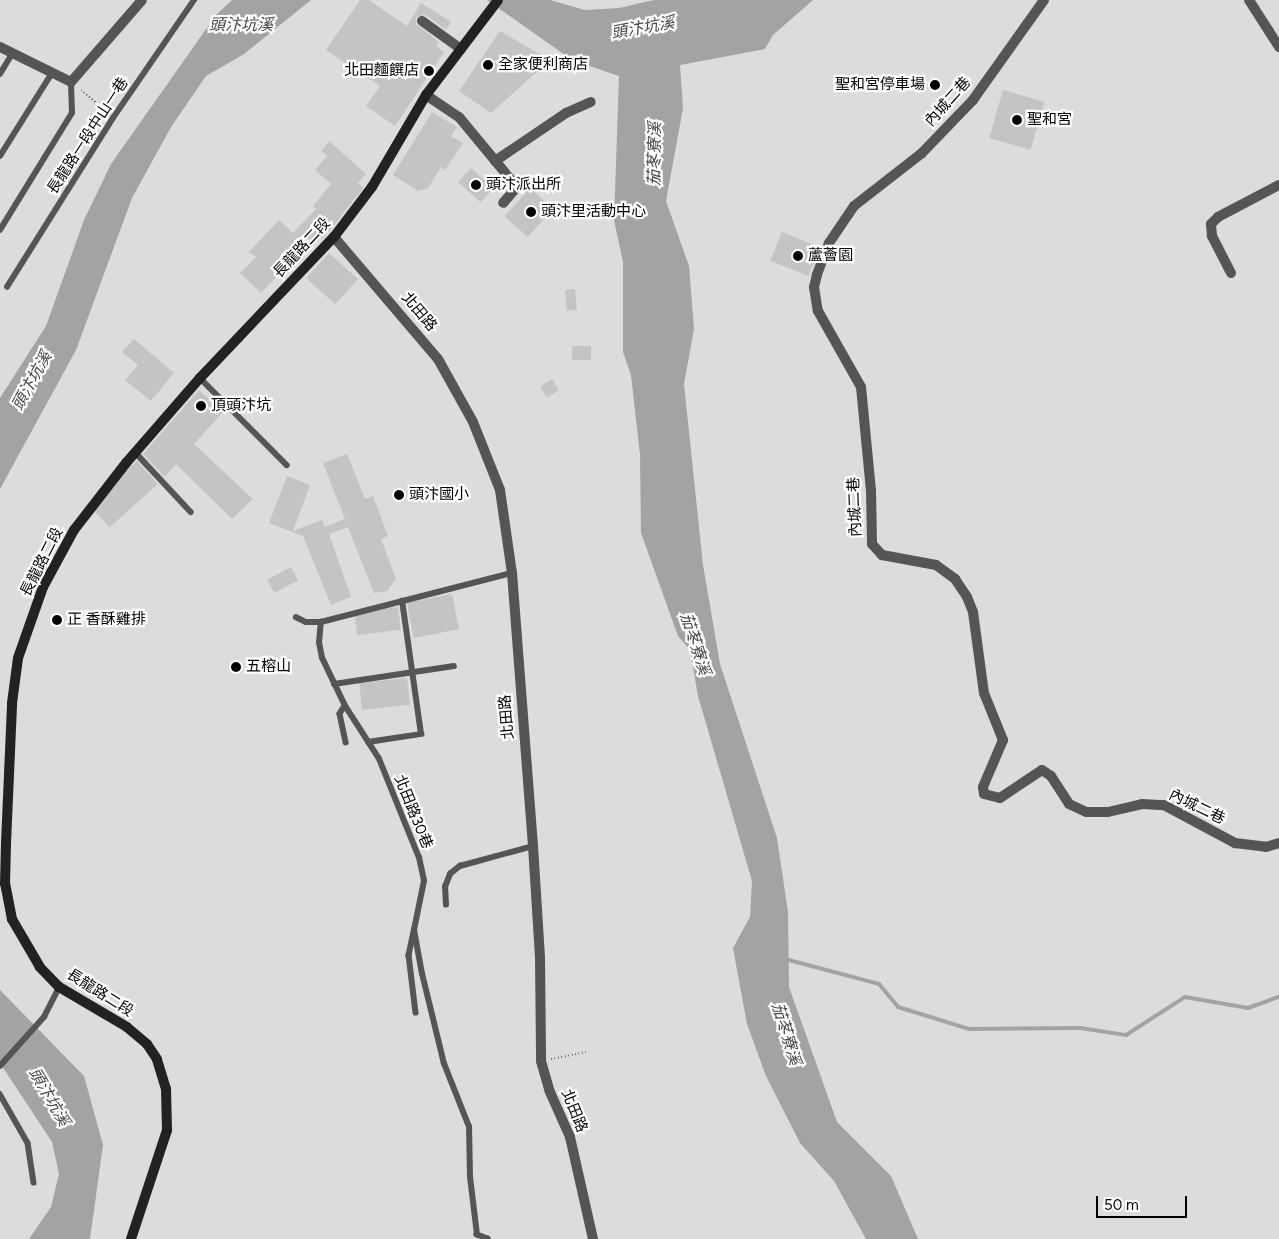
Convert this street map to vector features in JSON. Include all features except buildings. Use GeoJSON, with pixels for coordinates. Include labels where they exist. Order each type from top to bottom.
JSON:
{"type":"FeatureCollection","features":[{"type":"Feature","properties":{"kind":"main road","name":"長龍路二段"},"geometry":{"type":"LineString","coordinates":[[131,1239],[167,1130],[166,1090],[158,1059],[127,1027],[59,987],[40,967],[12,919],[5,884],[12,703],[18,658],[43,586],[74,530],[135,452],[200,378],[334,237],[372,187],[426,95],[498,0]]}},
{"type":"Feature","properties":{"kind":"street"},"geometry":{"type":"LineString","coordinates":[[0,47],[71,82],[142,0]]}},
{"type":"Feature","properties":{"kind":"street","name":"內城二巷"},"geometry":{"type":"LineString","coordinates":[[1044,0],[973,100],[922,153],[854,206],[829,243],[817,276],[814,287],[818,311],[861,388],[871,490],[872,544],[882,555],[936,566],[955,579],[967,597],[973,612],[984,693],[1003,740],[983,787],[984,794],[1000,798],[1042,770],[1052,776],[1069,804],[1086,812],[1108,812],[1142,804],[1164,805],[1235,843],[1266,847],[1279,843]]}},
{"type":"Feature","properties":{"kind":"street"},"geometry":{"type":"LineString","coordinates":[[1249,0],[1279,47]]}},
{"type":"Feature","properties":{"kind":"street"},"geometry":{"type":"LineString","coordinates":[[422,21],[462,49]]}},
{"type":"Feature","properties":{"kind":"street"},"geometry":{"type":"LineString","coordinates":[[426,95],[459,117],[517,187],[503,203]]}},
{"type":"Feature","properties":{"kind":"street"},"geometry":{"type":"LineString","coordinates":[[495,161],[566,113],[591,102]]}},
{"type":"Feature","properties":{"kind":"street"},"geometry":{"type":"LineString","coordinates":[[1231,273],[1212,236],[1211,224],[1218,217],[1279,185]]}},
{"type":"Feature","properties":{"kind":"street","name":"北田路"},"geometry":{"type":"LineString","coordinates":[[334,237],[438,359],[456,388],[473,422],[500,490],[512,573],[533,846],[542,1061],[550,1092],[570,1137],[593,1239]]}},
{"type":"Feature","properties":{"kind":"lane","name":"長龍路一段中山一巷"},"geometry":{"type":"LineString","coordinates":[[7,286],[113,118],[194,0]]}},
{"type":"Feature","properties":{"kind":"lane"},"geometry":{"type":"LineString","coordinates":[[0,74],[12,54]]}},
{"type":"Feature","properties":{"kind":"lane"},"geometry":{"type":"LineString","coordinates":[[0,156],[52,73]]}},
{"type":"Feature","properties":{"kind":"lane"},"geometry":{"type":"LineString","coordinates":[[0,230],[72,113],[71,82]]}},
{"type":"Feature","properties":{"kind":"lane"},"geometry":{"type":"LineString","coordinates":[[200,378],[287,465]]}},
{"type":"Feature","properties":{"kind":"lane"},"geometry":{"type":"LineString","coordinates":[[135,452],[191,512]]}},
{"type":"Feature","properties":{"kind":"lane"},"geometry":{"type":"LineString","coordinates":[[296,617],[306,622],[321,622],[512,573]]}},
{"type":"Feature","properties":{"kind":"lane"},"geometry":{"type":"LineString","coordinates":[[368,742],[421,734],[402,601]]}},
{"type":"Feature","properties":{"kind":"lane","name":"北田路30巷"},"geometry":{"type":"LineString","coordinates":[[321,622],[319,642],[322,658],[345,706],[379,759],[419,858],[424,882],[414,930],[442,1058],[469,1128],[474,1219],[477,1235],[488,1239]]}},
{"type":"Feature","properties":{"kind":"lane"},"geometry":{"type":"LineString","coordinates":[[334,684],[412,670],[454,666]]}},
{"type":"Feature","properties":{"kind":"lane"},"geometry":{"type":"LineString","coordinates":[[345,706],[340,714],[346,742]]}},
{"type":"Feature","properties":{"kind":"lane"},"geometry":{"type":"LineString","coordinates":[[446,905],[445,887],[450,874],[460,866],[533,846]]}},
{"type":"Feature","properties":{"kind":"lane"},"geometry":{"type":"LineString","coordinates":[[414,930],[409,955],[416,1014]]}},
{"type":"Feature","properties":{"kind":"lane"},"geometry":{"type":"LineString","coordinates":[[0,1066],[44,1017],[59,987]]}},
{"type":"Feature","properties":{"kind":"lane"},"geometry":{"type":"LineString","coordinates":[[0,1094],[28,1143],[34,1183]]}},
{"type":"Feature","properties":{"kind":"path"},"geometry":{"type":"LineString","coordinates":[[71,82],[113,118]]}},
{"type":"Feature","properties":{"kind":"path"},"geometry":{"type":"LineString","coordinates":[[542,1061],[586,1052]]}},
{"type":"Feature","properties":{"kind":"shaded area"},"geometry":{"type":"Polygon","coordinates":[[[0,0],[1279,0],[1279,1239],[0,1239],[0,0]]]}},
{"type":"Feature","properties":{"kind":"water","name":"頭汴坑溪"},"geometry":{"type":"Polygon","coordinates":[[[232,0],[311,0],[244,54],[206,76],[171,127],[132,198],[76,350],[0,489],[0,398],[46,326],[84,220],[111,164],[216,15],[232,0]]]}},
{"type":"Feature","properties":{"kind":"water","name":"茄苳寮溪"},"geometry":{"type":"Polygon","coordinates":[[[487,0],[550,0],[585,10],[619,8],[654,0],[813,0],[773,35],[765,49],[680,65],[683,108],[666,201],[689,266],[694,329],[684,384],[703,565],[720,664],[777,838],[788,912],[789,987],[837,1122],[891,1176],[918,1239],[866,1239],[834,1181],[800,1143],[766,1076],[747,1024],[733,948],[750,917],[752,881],[698,696],[690,650],[678,636],[641,533],[640,455],[631,375],[623,352],[623,262],[614,220],[619,76],[572,60],[487,0]]]}},
{"type":"Feature","properties":{"kind":"water","name":"頭汴坑溪"},"geometry":{"type":"Polygon","coordinates":[[[0,990],[84,1076],[103,1145],[90,1239],[29,1239],[51,1207],[59,1174],[52,1142],[0,1063],[0,990]]]}},
{"type":"Feature","properties":{"kind":"waterway"},"geometry":{"type":"LineString","coordinates":[[785,959],[879,984],[898,1007],[969,1029],[1080,1028],[1126,1035],[1185,997],[1248,1008],[1279,997]]}},
{"type":"Feature","properties":{"kind":"place","name":"全家便利商店"},"geometry":{"type":"Point","coordinates":[488,65]}},
{"type":"Feature","properties":{"kind":"place","name":"北田麵饌店"},"geometry":{"type":"Point","coordinates":[429,71]}},
{"type":"Feature","properties":{"kind":"place","name":"聖和宮停車場"},"geometry":{"type":"Point","coordinates":[935,85]}},
{"type":"Feature","properties":{"kind":"place","name":"聖和宮"},"geometry":{"type":"Point","coordinates":[1017,120]}},
{"type":"Feature","properties":{"kind":"place","name":"頭汴派出所"},"geometry":{"type":"Point","coordinates":[476,185]}},
{"type":"Feature","properties":{"kind":"place","name":"頭汴里活動中心"},"geometry":{"type":"Point","coordinates":[531,212]}},
{"type":"Feature","properties":{"kind":"place","name":"蘆薈園"},"geometry":{"type":"Point","coordinates":[798,256]}},
{"type":"Feature","properties":{"kind":"place","name":"頂頭汴坑"},"geometry":{"type":"Point","coordinates":[201,406]}},
{"type":"Feature","properties":{"kind":"place","name":"頭汴國小"},"geometry":{"type":"Point","coordinates":[399,495]}},
{"type":"Feature","properties":{"kind":"place","name":"正 香酥雞排"},"geometry":{"type":"Point","coordinates":[57,620]}},
{"type":"Feature","properties":{"kind":"place","name":"五榕山"},"geometry":{"type":"Point","coordinates":[236,667]}}]}
